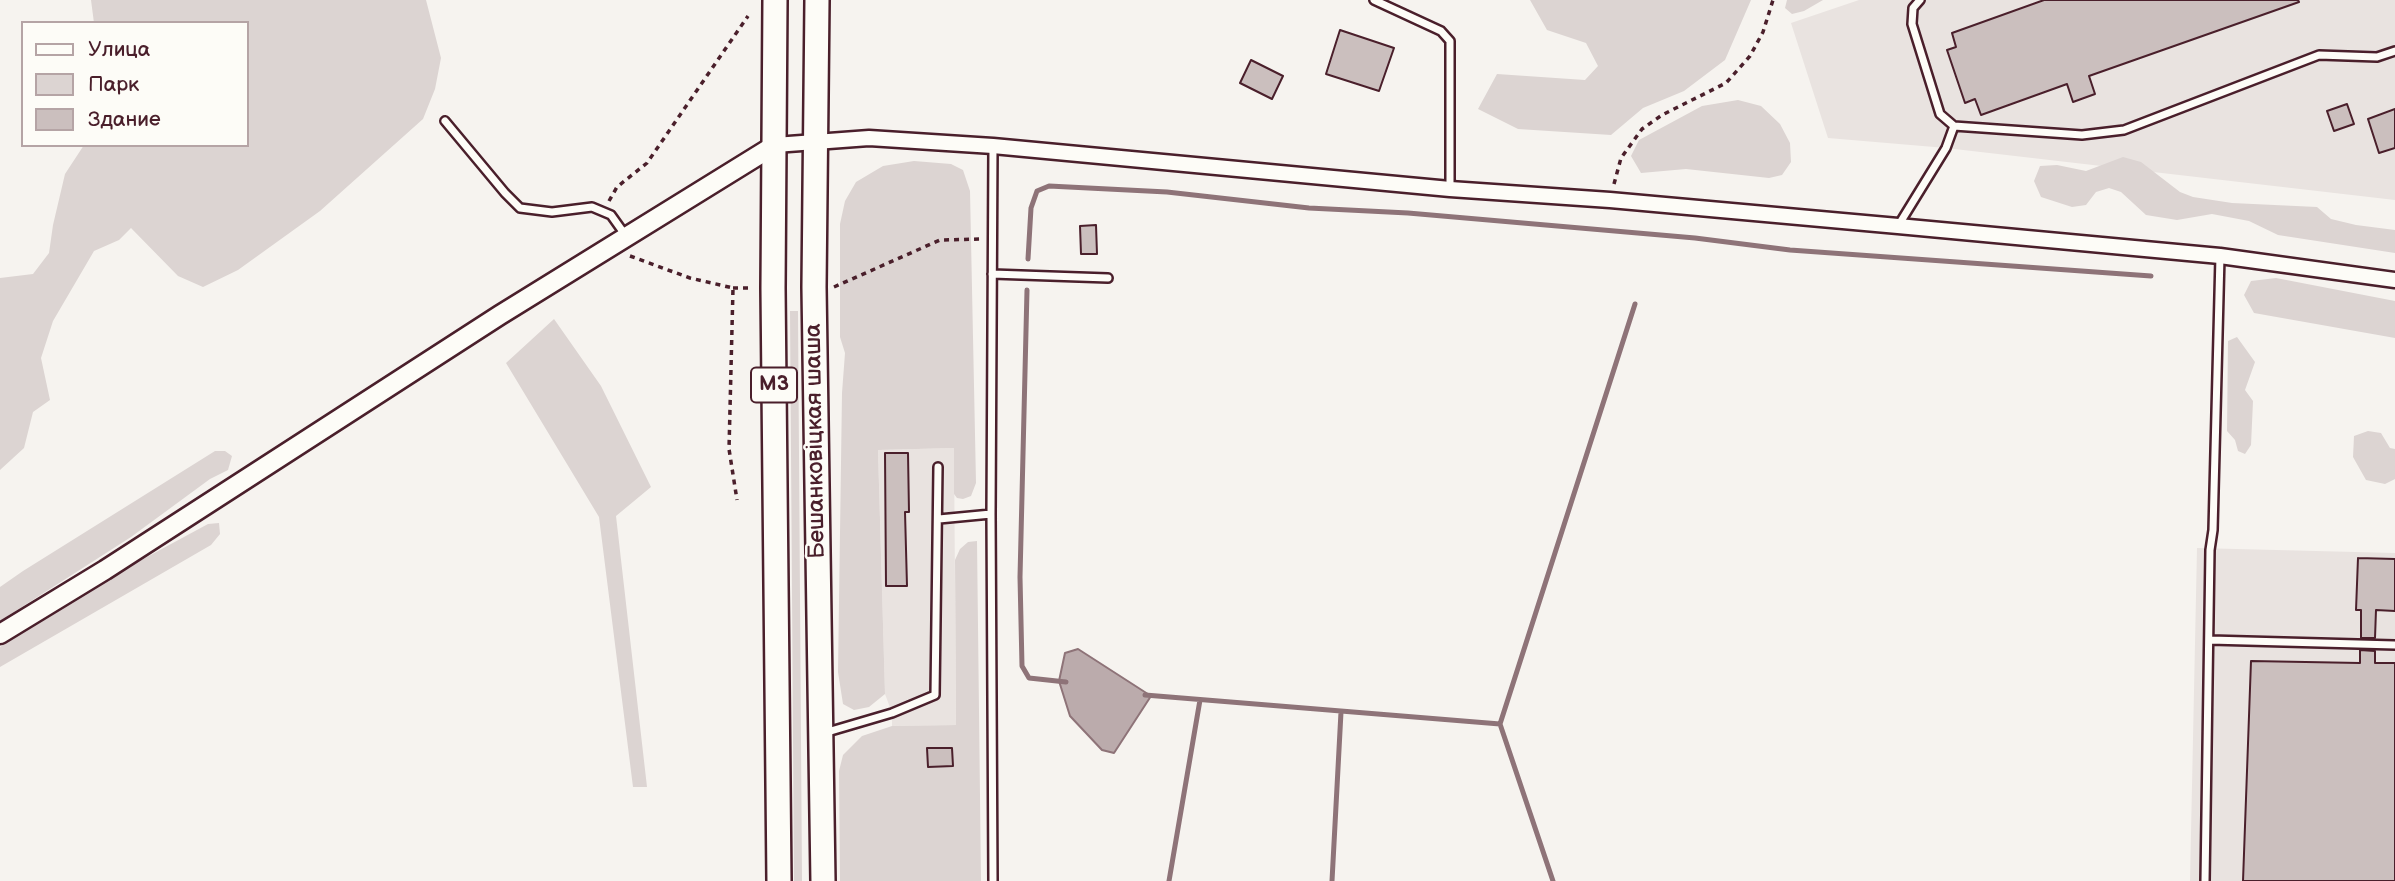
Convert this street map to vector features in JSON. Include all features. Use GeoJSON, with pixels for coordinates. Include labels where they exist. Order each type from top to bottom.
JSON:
{"type":"FeatureCollection","features":[{"type":"Feature","properties":{"kind":"main road","name":"Бешанковіцкая шаша"},"geometry":{"type":"LineString","coordinates":[[775,0],[773,301],[779,881]]}},
{"type":"Feature","properties":{"kind":"main road","name":"Бешанковіцкая шаша"},"geometry":{"type":"LineString","coordinates":[[817,0],[815,441],[823,881]]}},
{"type":"Feature","properties":{"kind":"street"},"geometry":{"type":"LineString","coordinates":[[0,634],[105,570],[488,322],[775,145],[869,138],[993,146],[1450,189],[1609,200],[1898,226],[2220,257],[2395,280]]}},
{"type":"Feature","properties":{"kind":"lane"},"geometry":{"type":"LineString","coordinates":[[1374,0],[1441,31],[1450,41],[1450,189]]}},
{"type":"Feature","properties":{"kind":"lane"},"geometry":{"type":"LineString","coordinates":[[1920,0],[1913,8],[1912,24],[1940,114],[1954,126],[2082,135],[2124,130],[2319,55],[2377,57],[2395,51]]}},
{"type":"Feature","properties":{"kind":"lane"},"geometry":{"type":"LineString","coordinates":[[445,121],[520,208],[552,212],[592,208],[611,215],[627,237]]}},
{"type":"Feature","properties":{"kind":"lane"},"geometry":{"type":"LineString","coordinates":[[1898,226],[1946,148],[1954,126]]}},
{"type":"Feature","properties":{"kind":"lane"},"geometry":{"type":"LineString","coordinates":[[993,146],[993,881]]}},
{"type":"Feature","properties":{"kind":"lane"},"geometry":{"type":"LineString","coordinates":[[2205,881],[2210,550],[2213,530],[2220,257]]}},
{"type":"Feature","properties":{"kind":"lane"},"geometry":{"type":"LineString","coordinates":[[992,274],[1108,278]]}},
{"type":"Feature","properties":{"kind":"lane"},"geometry":{"type":"LineString","coordinates":[[821,733],[892,713],[935,695],[938,467]]}},
{"type":"Feature","properties":{"kind":"lane"},"geometry":{"type":"LineString","coordinates":[[939,519],[991,514]]}},
{"type":"Feature","properties":{"kind":"lane"},"geometry":{"type":"LineString","coordinates":[[2210,640],[2395,645]]}},
{"type":"Feature","properties":{"kind":"path"},"geometry":{"type":"LineString","coordinates":[[1609,200],[1620,158],[1642,129],[1662,115],[1726,83],[1750,56],[1763,32],[1773,0]]}},
{"type":"Feature","properties":{"kind":"path"},"geometry":{"type":"LineString","coordinates":[[603,212],[617,187],[647,163],[748,16]]}},
{"type":"Feature","properties":{"kind":"path"},"geometry":{"type":"LineString","coordinates":[[834,287],[940,240],[992,238]]}},
{"type":"Feature","properties":{"kind":"path"},"geometry":{"type":"LineString","coordinates":[[608,249],[690,278],[733,288],[749,288]]}},
{"type":"Feature","properties":{"kind":"path"},"geometry":{"type":"LineString","coordinates":[[733,288],[729,449],[737,500]]}},
{"type":"Feature","properties":{"kind":"shaded area"},"geometry":{"type":"Polygon","coordinates":[[[1859,0],[2395,0],[2395,200],[1946,148],[1828,138],[1791,23],[1859,0]]]}},
{"type":"Feature","properties":{"kind":"shaded area"},"geometry":{"type":"Polygon","coordinates":[[[954,448],[956,725],[892,726],[892,713],[885,694],[878,450],[954,448]]]}},
{"type":"Feature","properties":{"kind":"shaded area"},"geometry":{"type":"Polygon","coordinates":[[[2197,548],[2395,553],[2395,881],[2190,881],[2197,548]]]}},
{"type":"Feature","properties":{"kind":"shaded area"},"geometry":{"type":"Polygon","coordinates":[[[1078,649],[1151,696],[1114,753],[1102,750],[1070,716],[1059,681],[1065,653],[1078,649]]]}},
{"type":"Feature","properties":{"kind":"green space"},"geometry":{"type":"Polygon","coordinates":[[[91,0],[426,0],[441,58],[435,89],[423,119],[320,211],[238,270],[203,287],[178,276],[131,228],[119,240],[94,251],[53,321],[41,358],[50,400],[33,412],[24,448],[0,470],[0,278],[33,274],[49,253],[65,174],[83,147],[248,147],[248,21],[94,21],[91,0]]]}},
{"type":"Feature","properties":{"kind":"green space"},"geometry":{"type":"Polygon","coordinates":[[[1530,0],[1751,0],[1725,60],[1684,91],[1643,108],[1611,135],[1518,129],[1478,109],[1497,74],[1585,80],[1598,66],[1586,43],[1547,30],[1530,0]]]}},
{"type":"Feature","properties":{"kind":"green space"},"geometry":{"type":"Polygon","coordinates":[[[1787,0],[1823,0],[1804,11],[1792,14],[1785,8],[1787,0]]]}},
{"type":"Feature","properties":{"kind":"green space"},"geometry":{"type":"Polygon","coordinates":[[[1738,100],[1761,106],[1780,124],[1790,143],[1791,162],[1782,175],[1769,178],[1686,169],[1641,173],[1631,156],[1639,140],[1702,106],[1738,100]]]}},
{"type":"Feature","properties":{"kind":"green space"},"geometry":{"type":"Polygon","coordinates":[[[2123,157],[2141,162],[2180,192],[2193,197],[2232,203],[2317,207],[2331,219],[2395,230],[2395,253],[2278,235],[2249,221],[2212,214],[2177,220],[2146,215],[2121,192],[2109,188],[2096,192],[2086,205],[2072,207],[2041,197],[2034,181],[2040,166],[2057,165],[2086,171],[2123,157]]]}},
{"type":"Feature","properties":{"kind":"green space"},"geometry":{"type":"Polygon","coordinates":[[[914,161],[951,164],[963,170],[970,191],[976,483],[971,496],[963,499],[954,494],[954,448],[878,450],[885,694],[869,707],[854,710],[843,704],[838,672],[842,393],[845,353],[840,337],[840,224],[845,201],[856,182],[883,166],[914,161]]]}},
{"type":"Feature","properties":{"kind":"green space"},"geometry":{"type":"Polygon","coordinates":[[[2276,278],[2395,301],[2395,338],[2254,313],[2244,295],[2251,281],[2276,278]]]}},
{"type":"Feature","properties":{"kind":"green space"},"geometry":{"type":"Polygon","coordinates":[[[790,311],[798,311],[802,881],[794,881],[790,311]]]}},
{"type":"Feature","properties":{"kind":"green space"},"geometry":{"type":"Polygon","coordinates":[[[554,319],[601,386],[651,487],[616,516],[647,787],[633,787],[599,517],[506,363],[554,319]]]}},
{"type":"Feature","properties":{"kind":"green space"},"geometry":{"type":"Polygon","coordinates":[[[2237,337],[2255,362],[2245,390],[2253,401],[2251,445],[2245,454],[2238,451],[2235,440],[2227,431],[2228,341],[2237,337]]]}},
{"type":"Feature","properties":{"kind":"green space"},"geometry":{"type":"Polygon","coordinates":[[[2368,431],[2381,433],[2390,448],[2395,449],[2395,479],[2385,484],[2366,480],[2353,457],[2354,436],[2368,431]]]}},
{"type":"Feature","properties":{"kind":"green space"},"geometry":{"type":"Polygon","coordinates":[[[215,451],[225,451],[232,456],[228,470],[210,479],[131,537],[0,621],[0,587],[215,451]]]}},
{"type":"Feature","properties":{"kind":"green space"},"geometry":{"type":"Polygon","coordinates":[[[219,523],[220,534],[211,545],[0,667],[0,647],[84,591],[208,524],[219,523]]]}},
{"type":"Feature","properties":{"kind":"green space"},"geometry":{"type":"Polygon","coordinates":[[[977,541],[981,881],[840,881],[839,771],[843,755],[862,736],[892,726],[956,725],[955,560],[960,549],[968,542],[977,541]]]}},
{"type":"Feature","properties":{"kind":"building"},"geometry":{"type":"Polygon","coordinates":[[[2044,0],[2299,2],[2089,76],[2095,94],[2073,102],[2067,84],[1981,115],[1975,99],[1965,103],[1947,50],[1956,47],[1952,33],[2044,0]]]}},
{"type":"Feature","properties":{"kind":"building"},"geometry":{"type":"Polygon","coordinates":[[[1340,30],[1394,48],[1379,91],[1326,74],[1340,30]]]}},
{"type":"Feature","properties":{"kind":"building"},"geometry":{"type":"Polygon","coordinates":[[[1251,60],[1283,76],[1272,99],[1240,83],[1251,60]]]}},
{"type":"Feature","properties":{"kind":"building"},"geometry":{"type":"Polygon","coordinates":[[[2347,104],[2354,124],[2334,131],[2327,111],[2347,104]]]}},
{"type":"Feature","properties":{"kind":"building"},"geometry":{"type":"Polygon","coordinates":[[[2395,109],[2395,148],[2379,153],[2368,119],[2395,109]]]}},
{"type":"Feature","properties":{"kind":"building"},"geometry":{"type":"Polygon","coordinates":[[[1096,225],[1097,254],[1081,254],[1080,226],[1096,225]]]}},
{"type":"Feature","properties":{"kind":"building"},"geometry":{"type":"Polygon","coordinates":[[[885,453],[908,453],[909,512],[905,512],[907,586],[886,586],[885,453]]]}},
{"type":"Feature","properties":{"kind":"building"},"geometry":{"type":"Polygon","coordinates":[[[2358,558],[2395,559],[2395,611],[2376,610],[2375,638],[2361,638],[2361,610],[2356,610],[2358,558]]]}},
{"type":"Feature","properties":{"kind":"building"},"geometry":{"type":"Polygon","coordinates":[[[2360,650],[2375,651],[2375,663],[2395,663],[2395,881],[2243,881],[2251,661],[2360,663],[2360,650]]]}},
{"type":"Feature","properties":{"kind":"building"},"geometry":{"type":"Polygon","coordinates":[[[927,748],[952,748],[953,766],[928,767],[927,748]]]}},
{"type":"Feature","properties":{"kind":"waterway"},"geometry":{"type":"LineString","coordinates":[[1028,259],[1031,208],[1037,191],[1049,186],[1167,192],[1309,208],[1408,213],[1695,238],[1790,250],[2151,276]]}},
{"type":"Feature","properties":{"kind":"waterway"},"geometry":{"type":"LineString","coordinates":[[1027,290],[1020,577],[1022,666],[1029,678],[1066,682]]}},
{"type":"Feature","properties":{"kind":"waterway"},"geometry":{"type":"LineString","coordinates":[[1500,724],[1635,304]]}},
{"type":"Feature","properties":{"kind":"waterway"},"geometry":{"type":"LineString","coordinates":[[1145,695],[1500,724],[1553,881]]}},
{"type":"Feature","properties":{"kind":"waterway"},"geometry":{"type":"LineString","coordinates":[[1169,881],[1200,700]]}},
{"type":"Feature","properties":{"kind":"waterway"},"geometry":{"type":"LineString","coordinates":[[1332,881],[1341,712]]}}]}
